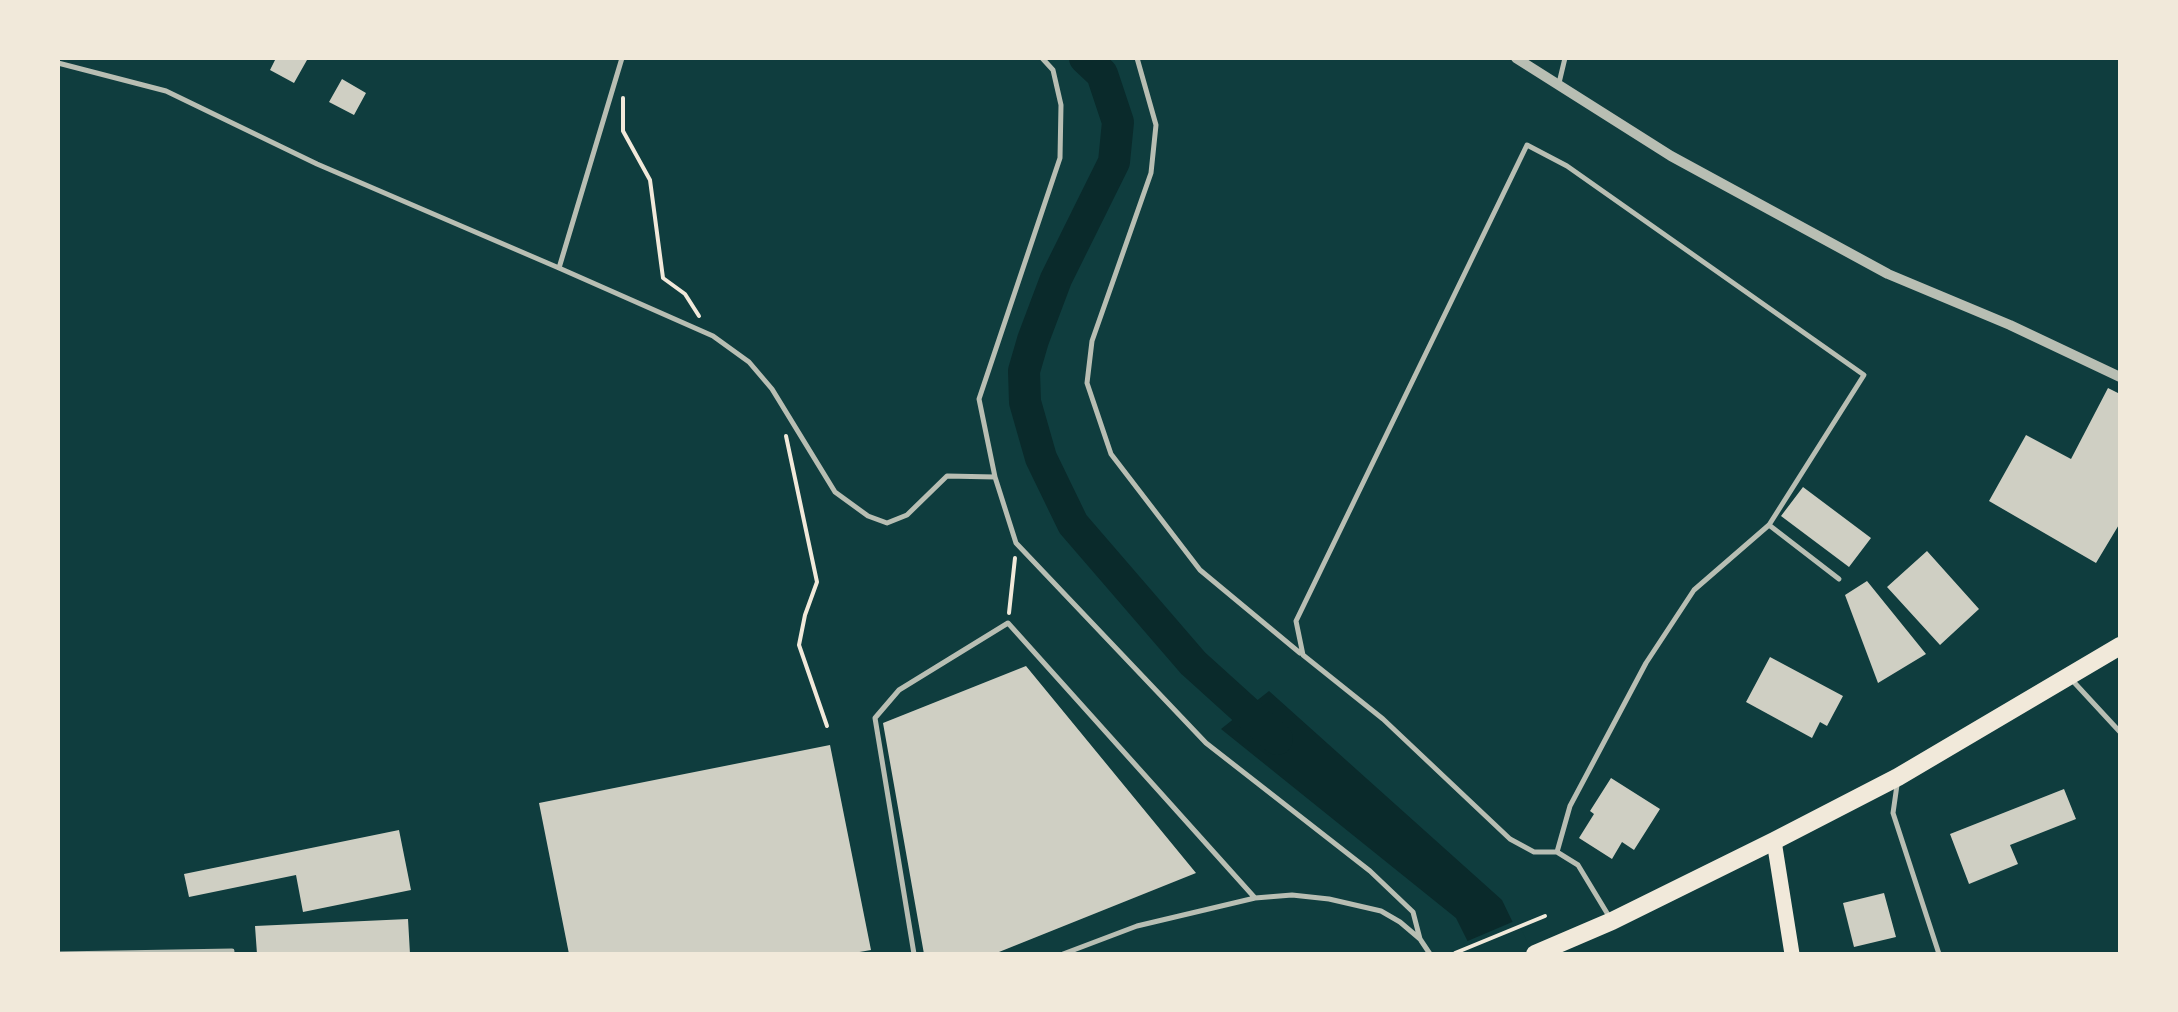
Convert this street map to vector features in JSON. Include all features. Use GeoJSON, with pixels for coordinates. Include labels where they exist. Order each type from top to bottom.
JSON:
{"type":"FeatureCollection","features":[{"type":"Feature","properties":{"kind":"highway"},"geometry":{"type":"LineString","coordinates":[[1535,954],[1612,921],[1898,777],[2120,646]]}},
{"type":"Feature","properties":{"kind":"main road"},"geometry":{"type":"LineString","coordinates":[[1774,841],[1792,954]]}},
{"type":"Feature","properties":{"kind":"street"},"geometry":{"type":"LineString","coordinates":[[1516,58],[1671,156],[1888,274],[2120,377]]}},
{"type":"Feature","properties":{"kind":"lane"},"geometry":{"type":"LineString","coordinates":[[559,268],[622,58]]}},
{"type":"Feature","properties":{"kind":"lane"},"geometry":{"type":"LineString","coordinates":[[1042,58],[1053,70],[1062,105],[1060,158],[979,399],[995,477],[1016,543],[1206,743],[1370,871],[1413,912],[1420,939]]}},
{"type":"Feature","properties":{"kind":"lane"},"geometry":{"type":"LineString","coordinates":[[1137,58],[1156,125],[1151,173],[1092,341],[1087,382],[1111,454],[1200,570],[1383,720],[1510,840],[1534,852],[1557,852],[1578,864],[1612,921]]}},
{"type":"Feature","properties":{"kind":"lane"},"geometry":{"type":"LineString","coordinates":[[1558,86],[1566,58]]}},
{"type":"Feature","properties":{"kind":"lane"},"geometry":{"type":"LineString","coordinates":[[58,64],[166,90],[317,164],[712,336],[750,362],[772,389],[835,492],[868,516],[887,523],[907,515],[948,476],[995,477]]}},
{"type":"Feature","properties":{"kind":"lane"},"geometry":{"type":"LineString","coordinates":[[1303,654],[1296,621],[1527,145],[1567,166],[1864,375],[1770,525],[1694,590],[1646,663],[1570,806],[1557,852]]}},
{"type":"Feature","properties":{"kind":"lane"},"geometry":{"type":"LineString","coordinates":[[1770,525],[1839,579]]}},
{"type":"Feature","properties":{"kind":"lane"},"geometry":{"type":"LineString","coordinates":[[914,954],[875,718],[899,690],[1008,623],[1256,898]]}},
{"type":"Feature","properties":{"kind":"lane"},"geometry":{"type":"LineString","coordinates":[[2069,677],[2120,732]]}},
{"type":"Feature","properties":{"kind":"lane"},"geometry":{"type":"LineString","coordinates":[[1898,777],[1893,813],[1939,954]]}},
{"type":"Feature","properties":{"kind":"lane"},"geometry":{"type":"LineString","coordinates":[[1063,954],[1137,926],[1256,898],[1292,895],[1381,911],[1420,939],[1430,954]]}},
{"type":"Feature","properties":{"kind":"lane"},"geometry":{"type":"LineString","coordinates":[[59,954],[232,951]]}},
{"type":"Feature","properties":{"kind":"path"},"geometry":{"type":"LineString","coordinates":[[623,94],[623,131],[650,180],[663,278],[685,294],[712,336]]}},
{"type":"Feature","properties":{"kind":"path"},"geometry":{"type":"LineString","coordinates":[[782,424],[817,582],[798,646],[827,726]]}},
{"type":"Feature","properties":{"kind":"path"},"geometry":{"type":"LineString","coordinates":[[1008,623],[1016,543]]}},
{"type":"Feature","properties":{"kind":"path"},"geometry":{"type":"LineString","coordinates":[[1455,953],[1545,916]]}},
{"type":"Feature","properties":{"kind":"water"},"geometry":{"type":"Polygon","coordinates":[[[1269,691],[1502,900],[1528,954],[1474,954],[1456,918],[1221,729],[1269,691]]]}},
{"type":"Feature","properties":{"kind":"pier"},"geometry":{"type":"Polygon","coordinates":[[[1517,920],[1533,954],[1468,954],[1463,943],[1517,920]]]}},
{"type":"Feature","properties":{"kind":"building"},"geometry":{"type":"Polygon","coordinates":[[[276,58],[307,60],[294,83],[270,70],[276,58]]]}},
{"type":"Feature","properties":{"kind":"building"},"geometry":{"type":"Polygon","coordinates":[[[342,79],[366,93],[354,115],[329,102],[342,79]]]}},
{"type":"Feature","properties":{"kind":"building"},"geometry":{"type":"Polygon","coordinates":[[[2108,388],[2120,394],[2120,523],[2096,563],[1989,501],[2026,435],[2071,459],[2108,388]]]}},
{"type":"Feature","properties":{"kind":"building"},"geometry":{"type":"Polygon","coordinates":[[[1803,487],[1871,538],[1849,567],[1781,516],[1803,487]]]}},
{"type":"Feature","properties":{"kind":"building"},"geometry":{"type":"Polygon","coordinates":[[[1927,551],[1979,609],[1940,645],[1887,587],[1927,551]]]}},
{"type":"Feature","properties":{"kind":"building"},"geometry":{"type":"Polygon","coordinates":[[[1867,581],[1926,654],[1878,683],[1845,595],[1867,581]]]}},
{"type":"Feature","properties":{"kind":"building"},"geometry":{"type":"Polygon","coordinates":[[[1770,657],[1843,696],[1827,726],[1820,722],[1812,738],[1746,702],[1770,657]]]}},
{"type":"Feature","properties":{"kind":"building"},"geometry":{"type":"Polygon","coordinates":[[[1026,666],[1196,873],[994,954],[924,954],[883,723],[1026,666]]]}},
{"type":"Feature","properties":{"kind":"building"},"geometry":{"type":"Polygon","coordinates":[[[830,745],[871,950],[848,954],[569,954],[539,803],[830,745]]]}},
{"type":"Feature","properties":{"kind":"building"},"geometry":{"type":"Polygon","coordinates":[[[1611,778],[1660,809],[1634,850],[1622,842],[1612,859],[1579,838],[1611,778]]]}},
{"type":"Feature","properties":{"kind":"building"},"geometry":{"type":"Polygon","coordinates":[[[2064,789],[2076,819],[2010,845],[2018,864],[1969,884],[1950,834],[2064,789]]]}},
{"type":"Feature","properties":{"kind":"building"},"geometry":{"type":"Polygon","coordinates":[[[399,830],[411,890],[303,912],[296,875],[189,897],[184,874],[399,830]]]}},
{"type":"Feature","properties":{"kind":"building"},"geometry":{"type":"Polygon","coordinates":[[[1884,893],[1896,937],[1854,947],[1843,903],[1884,893]]]}},
{"type":"Feature","properties":{"kind":"building"},"geometry":{"type":"Polygon","coordinates":[[[408,919],[410,954],[257,954],[255,926],[408,919]]]}},
{"type":"Feature","properties":{"kind":"waterway"},"geometry":{"type":"LineString","coordinates":[[1085,58],[1102,74],[1118,122],[1114,162],[1056,279],[1033,340],[1024,371],[1025,402],[1041,458],[1073,524],[1193,663],[1277,739]]}}]}
